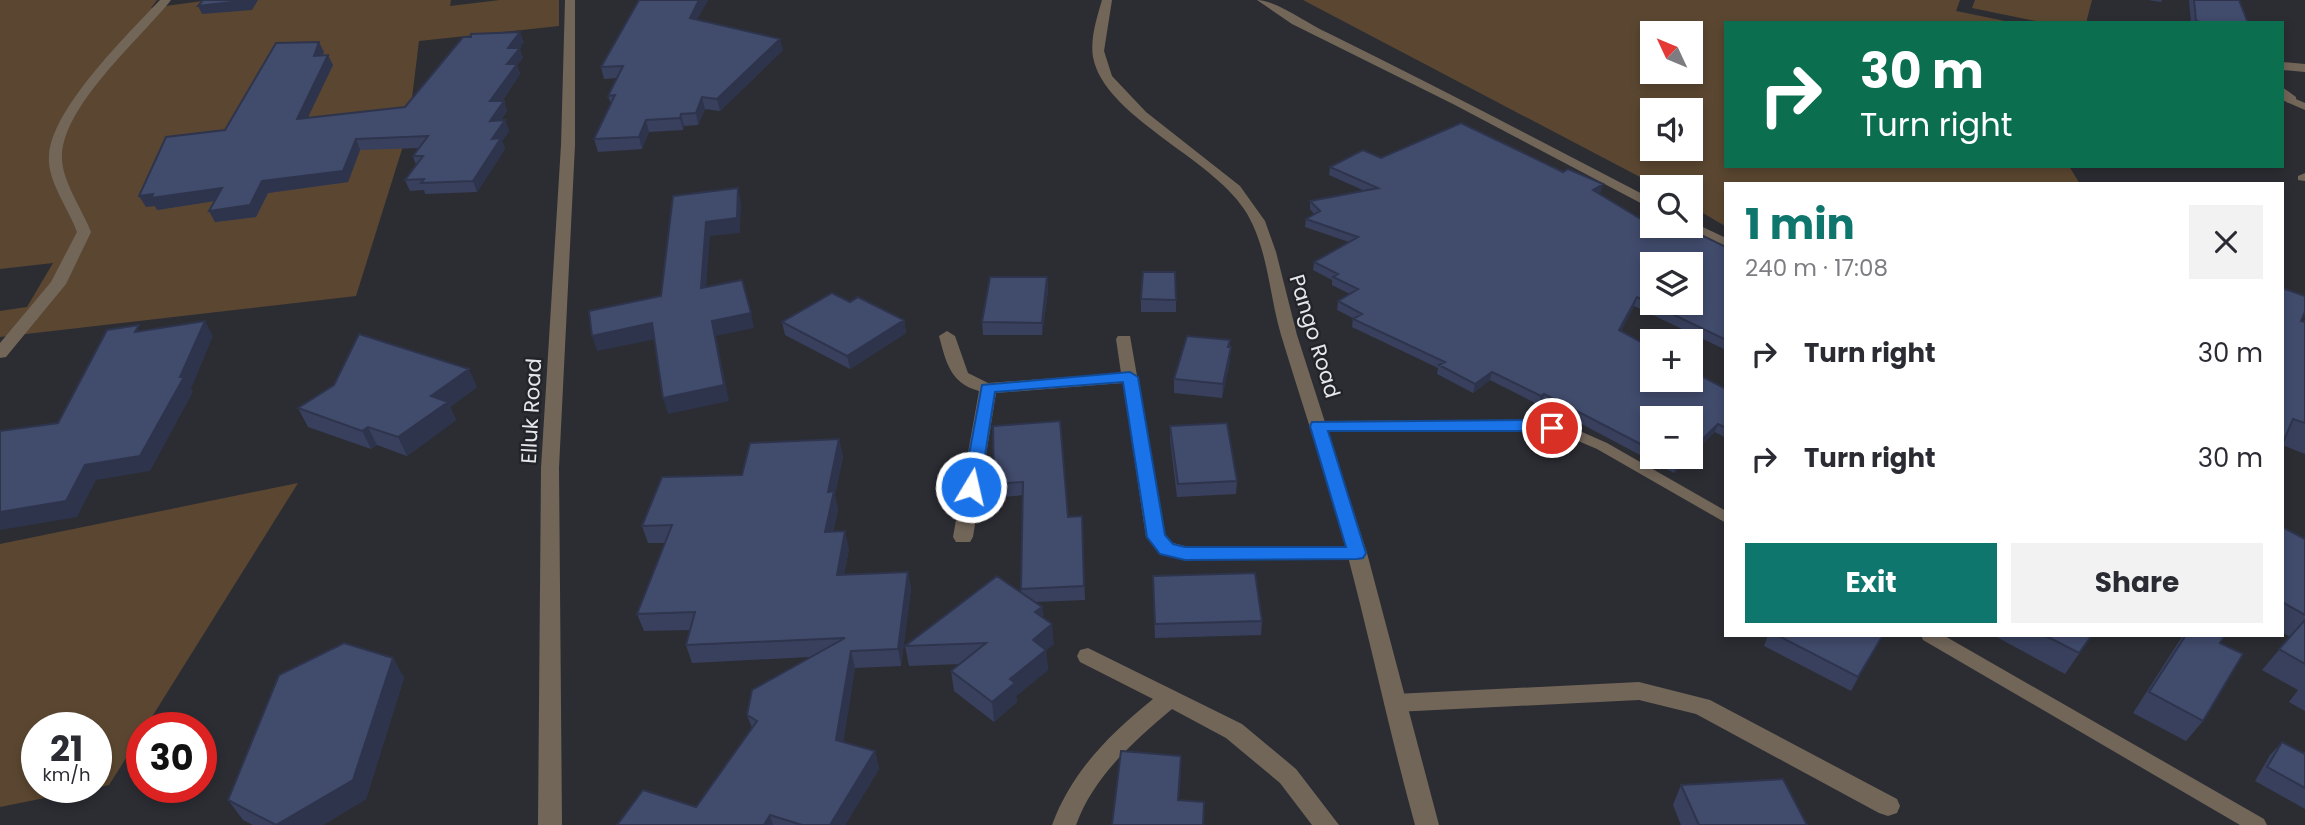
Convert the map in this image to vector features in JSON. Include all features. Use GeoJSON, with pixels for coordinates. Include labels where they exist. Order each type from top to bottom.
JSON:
{"type":"FeatureCollection","features":[{"type":"Feature","properties":{"kind":"street"},"geometry":{"type":"LineString","coordinates":[[0,352],[58,284],[84,232],[54,158],[59,132],[109,62],[166,0]]}},
{"type":"Feature","properties":{"kind":"street","name":"Elluk Road"},"geometry":{"type":"LineString","coordinates":[[550,825],[550,468],[568,145],[569,0]]}},
{"type":"Feature","properties":{"kind":"street","name":"Pango Road"},"geometry":{"type":"LineString","coordinates":[[1107,0],[1100,32],[1099,59],[1118,94],[1217,169],[1252,209],[1262,232],[1283,315],[1357,553],[1395,703],[1405,754],[1427,825]]}},
{"type":"Feature","properties":{"kind":"street"},"geometry":{"type":"LineString","coordinates":[[1262,0],[1296,22],[1457,101],[1640,199]]}},
{"type":"Feature","properties":{"kind":"street"},"geometry":{"type":"LineString","coordinates":[[2284,66],[2305,68]]}},
{"type":"Feature","properties":{"kind":"street"},"geometry":{"type":"LineString","coordinates":[[1703,232],[1724,243]]}},
{"type":"Feature","properties":{"kind":"street"},"geometry":{"type":"LineString","coordinates":[[947,336],[958,376],[969,384],[988,388],[1130,377]]}},
{"type":"Feature","properties":{"kind":"street"},"geometry":{"type":"LineString","coordinates":[[1124,340],[1156,537],[1167,549],[1185,553],[1357,553]]}},
{"type":"Feature","properties":{"kind":"street"},"geometry":{"type":"LineString","coordinates":[[963,537],[988,388]]}},
{"type":"Feature","properties":{"kind":"street"},"geometry":{"type":"LineString","coordinates":[[1088,656],[1234,731],[1288,776],[1327,825]]}},
{"type":"Feature","properties":{"kind":"street"},"geometry":{"type":"LineString","coordinates":[[1395,703],[1639,691],[1702,706],[1888,806]]}},
{"type":"Feature","properties":{"kind":"street"},"geometry":{"type":"LineString","coordinates":[[1064,825],[1068,809],[1112,746],[1170,698]]}},
{"type":"Feature","properties":{"kind":"lane"},"geometry":{"type":"LineString","coordinates":[[2287,98],[2305,107]]}},
{"type":"Feature","properties":{"kind":"lane"},"geometry":{"type":"LineString","coordinates":[[1318,426],[1536,425],[1568,431],[1602,446],[1724,517]]}},
{"type":"Feature","properties":{"kind":"lane"},"geometry":{"type":"LineString","coordinates":[[1932,637],[2257,825]]}},
{"type":"Feature","properties":{"kind":"shaded area"},"geometry":{"type":"Polygon","coordinates":[[[0,0],[157,0],[151,8],[210,0],[451,0],[450,6],[500,0],[559,0],[559,26],[419,41],[408,130],[356,296],[0,337],[0,311],[27,307],[53,263],[0,269],[0,0]]]}},
{"type":"Feature","properties":{"kind":"shaded area"},"geometry":{"type":"Polygon","coordinates":[[[1303,0],[1960,0],[1956,11],[2005,21],[1724,21],[1724,168],[2070,168],[2079,182],[1724,182],[1724,225],[1703,213],[1703,175],[1640,177],[1303,0]]]}},
{"type":"Feature","properties":{"kind":"shaded area"},"geometry":{"type":"Polygon","coordinates":[[[1975,0],[2092,0],[2087,21],[2035,21],[1972,8],[1975,0]]]}},
{"type":"Feature","properties":{"kind":"shaded area"},"geometry":{"type":"Polygon","coordinates":[[[298,483],[155,712],[126,712],[126,758],[112,780],[112,712],[21,712],[21,803],[0,807],[0,544],[298,483]]]}},
{"type":"Feature","properties":{"kind":"building"},"geometry":{"type":"Polygon","coordinates":[[[203,0],[249,0],[198,6],[203,0]]]}},
{"type":"Feature","properties":{"kind":"building"},"geometry":{"type":"Polygon","coordinates":[[[639,0],[699,0],[690,18],[780,39],[717,99],[702,97],[696,113],[681,114],[680,118],[646,120],[639,137],[594,139],[615,95],[608,96],[623,66],[601,67],[639,0]]]}},
{"type":"Feature","properties":{"kind":"building"},"geometry":{"type":"Polygon","coordinates":[[[2194,0],[2239,0],[2247,21],[2196,21],[2194,0]]]}},
{"type":"Feature","properties":{"kind":"building"},"geometry":{"type":"Polygon","coordinates":[[[520,32],[508,48],[520,48],[507,64],[517,64],[490,101],[504,101],[490,121],[505,120],[492,139],[501,138],[473,181],[421,183],[424,179],[405,180],[423,156],[413,156],[428,136],[356,139],[343,171],[262,181],[250,205],[209,211],[222,188],[151,198],[153,194],[139,196],[166,137],[225,130],[276,43],[319,42],[314,56],[328,55],[297,119],[405,107],[463,37],[471,37],[471,34],[520,32]]]}},
{"type":"Feature","properties":{"kind":"building"},"geometry":{"type":"Polygon","coordinates":[[[1461,123],[1563,172],[1568,169],[1603,184],[1593,190],[1640,219],[1640,238],[1703,238],[1703,236],[1724,246],[1724,339],[1674,315],[1703,315],[1703,252],[1640,252],[1640,298],[1637,297],[1619,330],[1640,341],[1640,392],[1703,392],[1703,377],[1724,388],[1724,427],[1718,424],[1703,438],[1703,406],[1640,406],[1640,444],[1544,394],[1541,396],[1492,372],[1475,384],[1439,365],[1445,362],[1353,319],[1362,314],[1338,301],[1358,289],[1333,277],[1338,274],[1314,262],[1358,237],[1306,219],[1320,211],[1310,201],[1378,188],[1330,167],[1363,150],[1381,158],[1461,123]]]}},
{"type":"Feature","properties":{"kind":"building"},"geometry":{"type":"Polygon","coordinates":[[[738,188],[737,218],[706,222],[701,288],[742,280],[751,313],[712,321],[724,385],[663,398],[652,323],[592,336],[589,311],[661,296],[673,196],[738,188]]]}},
{"type":"Feature","properties":{"kind":"building"},"geometry":{"type":"Polygon","coordinates":[[[1143,272],[1175,272],[1176,300],[1141,299],[1143,272]]]}},
{"type":"Feature","properties":{"kind":"building"},"geometry":{"type":"Polygon","coordinates":[[[990,277],[1047,277],[1042,323],[982,322],[990,277]]]}},
{"type":"Feature","properties":{"kind":"building"},"geometry":{"type":"Polygon","coordinates":[[[2284,289],[2305,296],[2305,312],[2301,321],[2305,322],[2305,423],[2293,419],[2284,440],[2284,289]]]}},
{"type":"Feature","properties":{"kind":"building"},"geometry":{"type":"Polygon","coordinates":[[[832,293],[850,302],[858,297],[904,320],[847,356],[782,322],[832,293]]]}},
{"type":"Feature","properties":{"kind":"building"},"geometry":{"type":"Polygon","coordinates":[[[205,321],[180,377],[184,377],[140,456],[85,465],[66,501],[0,512],[0,431],[58,423],[107,330],[139,325],[135,332],[205,321]]]}},
{"type":"Feature","properties":{"kind":"building"},"geometry":{"type":"Polygon","coordinates":[[[359,334],[469,369],[431,396],[448,402],[398,437],[368,427],[362,431],[298,408],[334,385],[359,334]]]}},
{"type":"Feature","properties":{"kind":"building"},"geometry":{"type":"Polygon","coordinates":[[[1187,336],[1230,340],[1223,384],[1174,379],[1187,336]]]}},
{"type":"Feature","properties":{"kind":"building"},"geometry":{"type":"Polygon","coordinates":[[[1060,421],[1068,517],[1082,516],[1084,586],[1021,589],[1023,482],[994,484],[993,426],[1060,421]]]}},
{"type":"Feature","properties":{"kind":"building"},"geometry":{"type":"Polygon","coordinates":[[[1227,423],[1237,481],[1178,484],[1170,426],[1227,423]]]}},
{"type":"Feature","properties":{"kind":"building"},"geometry":{"type":"Polygon","coordinates":[[[839,439],[828,492],[834,491],[825,532],[845,531],[837,575],[908,572],[898,649],[851,651],[836,740],[875,751],[830,825],[802,825],[770,815],[764,825],[617,825],[643,790],[696,807],[757,721],[747,715],[752,690],[845,638],[686,645],[695,612],[637,614],[672,525],[642,526],[662,477],[742,475],[750,443],[839,439]]]}},
{"type":"Feature","properties":{"kind":"building"},"geometry":{"type":"Polygon","coordinates":[[[2284,528],[2305,539],[2305,615],[2284,603],[2284,528]]]}},
{"type":"Feature","properties":{"kind":"building"},"geometry":{"type":"Polygon","coordinates":[[[1255,573],[1262,621],[1155,624],[1153,576],[1255,573]]]}},
{"type":"Feature","properties":{"kind":"building"},"geometry":{"type":"Polygon","coordinates":[[[997,576],[1042,607],[1035,612],[1052,624],[1033,640],[1046,650],[1010,679],[1015,683],[992,702],[951,671],[986,643],[905,646],[997,576]]]}},
{"type":"Feature","properties":{"kind":"building"},"geometry":{"type":"Polygon","coordinates":[[[2305,620],[2305,664],[2279,649],[2305,620]]]}},
{"type":"Feature","properties":{"kind":"building"},"geometry":{"type":"Polygon","coordinates":[[[1781,637],[1882,637],[1858,677],[1781,637]]]}},
{"type":"Feature","properties":{"kind":"building"},"geometry":{"type":"Polygon","coordinates":[[[2048,637],[2091,637],[2079,653],[2048,637]]]}},
{"type":"Feature","properties":{"kind":"building"},"geometry":{"type":"Polygon","coordinates":[[[2185,637],[2224,637],[2220,643],[2243,654],[2203,721],[2149,692],[2185,637]]]}},
{"type":"Feature","properties":{"kind":"building"},"geometry":{"type":"Polygon","coordinates":[[[344,643],[393,658],[353,780],[276,825],[228,800],[279,675],[344,643]]]}},
{"type":"Feature","properties":{"kind":"building"},"geometry":{"type":"Polygon","coordinates":[[[2282,742],[2305,754],[2305,788],[2267,767],[2282,742]]]}},
{"type":"Feature","properties":{"kind":"building"},"geometry":{"type":"Polygon","coordinates":[[[1121,751],[1181,756],[1178,800],[1204,802],[1203,825],[1112,825],[1121,751]]]}},
{"type":"Feature","properties":{"kind":"building"},"geometry":{"type":"Polygon","coordinates":[[[1783,779],[1807,825],[1699,825],[1681,785],[1783,779]]]}},
{"type":"Feature","properties":{"kind":"route"},"geometry":{"type":"LineString","coordinates":[[971,487],[988,388],[1130,377],[1156,537],[1167,549],[1185,553],[1357,553],[1318,426],[1536,425],[1552,428]]}}]}
